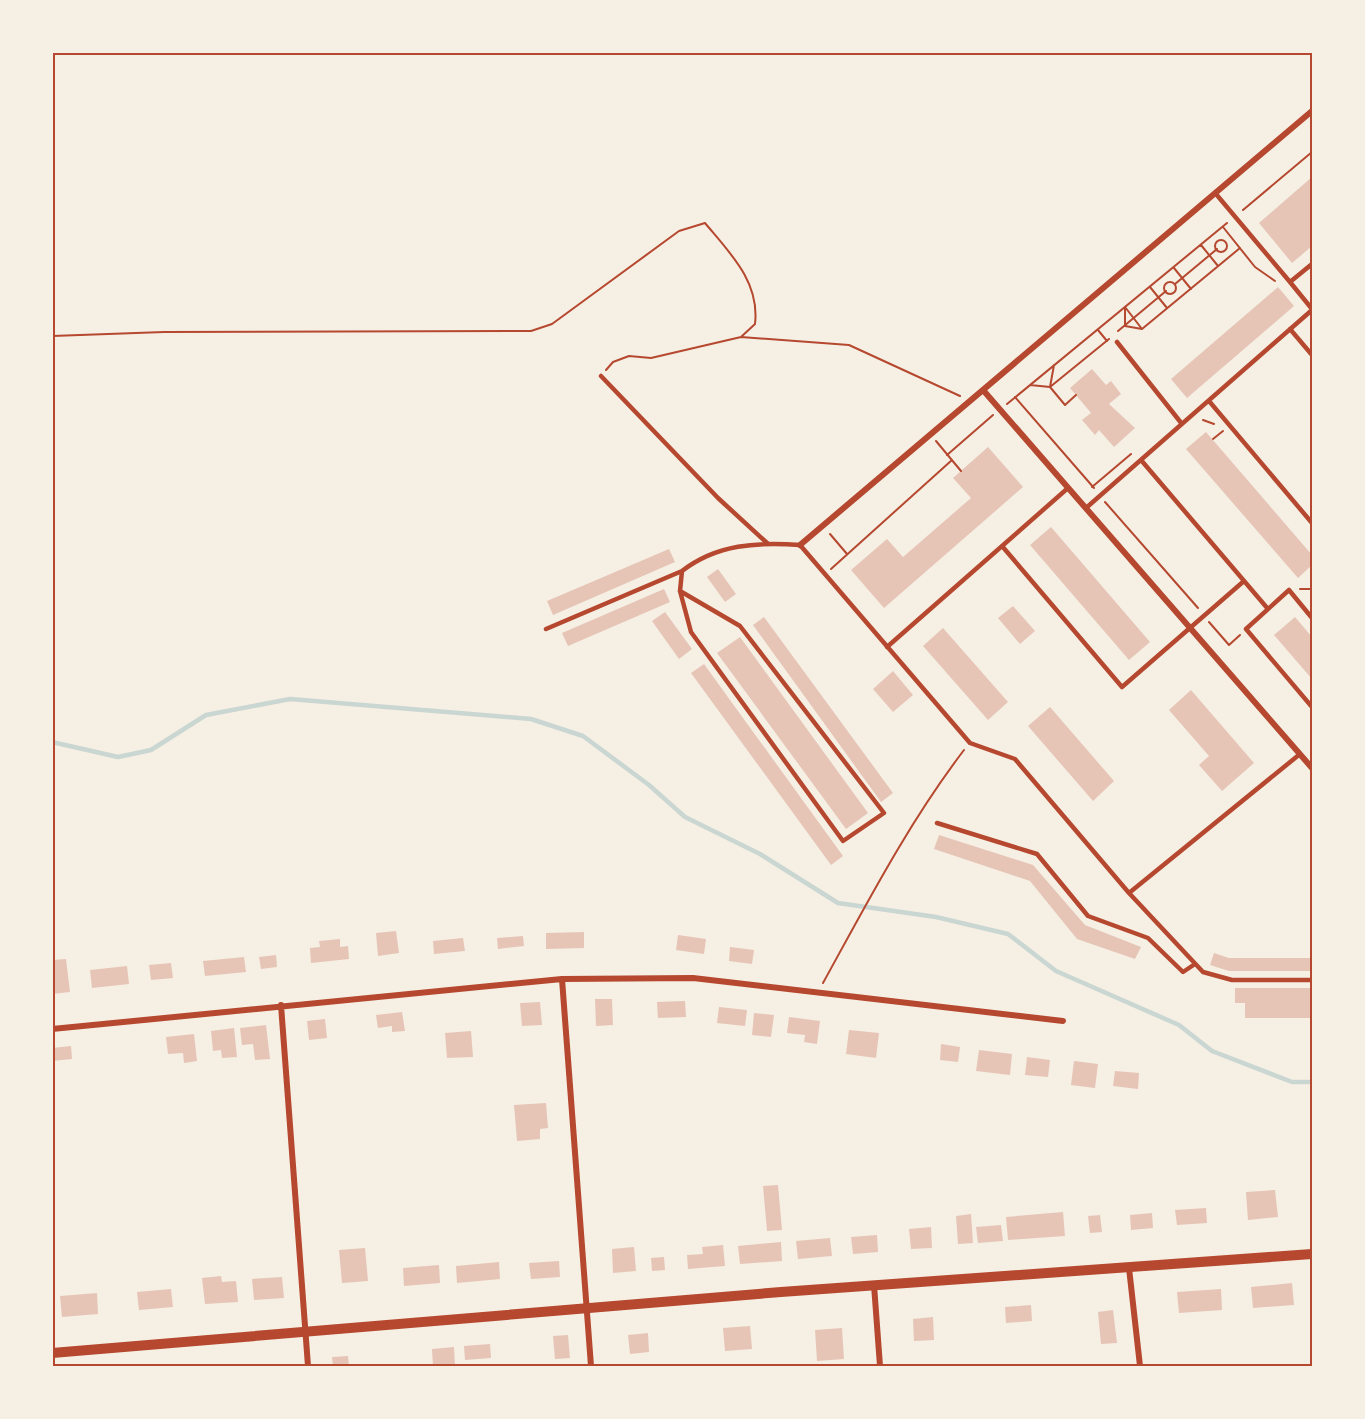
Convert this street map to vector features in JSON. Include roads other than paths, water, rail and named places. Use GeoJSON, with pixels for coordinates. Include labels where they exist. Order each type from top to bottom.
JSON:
{"type":"FeatureCollection","features":[{"type":"Feature","properties":{"kind":"street"},"geometry":{"type":"LineString","coordinates":[[800,545],[1312,111]]}},
{"type":"Feature","properties":{"kind":"street"},"geometry":{"type":"LineString","coordinates":[[983,390],[1312,768]]}},
{"type":"Feature","properties":{"kind":"street"},"geometry":{"type":"LineString","coordinates":[[52,1029],[562,979],[693,978],[1063,1021]]}},
{"type":"Feature","properties":{"kind":"street"},"geometry":{"type":"LineString","coordinates":[[562,979],[591,1366]]}},
{"type":"Feature","properties":{"kind":"street"},"geometry":{"type":"LineString","coordinates":[[281,1005],[308,1366]]}},
{"type":"Feature","properties":{"kind":"street"},"geometry":{"type":"LineString","coordinates":[[52,1353],[874,1285],[1312,1254]]}},
{"type":"Feature","properties":{"kind":"street"},"geometry":{"type":"LineString","coordinates":[[1129,1268],[1140,1366]]}},
{"type":"Feature","properties":{"kind":"street"},"geometry":{"type":"LineString","coordinates":[[874,1285],[880,1366]]}},
{"type":"Feature","properties":{"kind":"lane"},"geometry":{"type":"LineString","coordinates":[[1086,508],[1312,309],[1216,194]]}},
{"type":"Feature","properties":{"kind":"lane"},"geometry":{"type":"LineString","coordinates":[[1290,282],[1312,264]]}},
{"type":"Feature","properties":{"kind":"lane"},"geometry":{"type":"LineString","coordinates":[[1290,329],[1312,355]]}},
{"type":"Feature","properties":{"kind":"lane"},"geometry":{"type":"LineString","coordinates":[[1117,342],[1182,424]]}},
{"type":"Feature","properties":{"kind":"lane"},"geometry":{"type":"LineString","coordinates":[[601,376],[718,498],[767,543]]}},
{"type":"Feature","properties":{"kind":"lane"},"geometry":{"type":"LineString","coordinates":[[1209,401],[1312,523]]}},
{"type":"Feature","properties":{"kind":"lane"},"geometry":{"type":"LineString","coordinates":[[1141,460],[1268,609]]}},
{"type":"Feature","properties":{"kind":"lane"},"geometry":{"type":"LineString","coordinates":[[887,647],[1068,488]]}},
{"type":"Feature","properties":{"kind":"lane"},"geometry":{"type":"LineString","coordinates":[[546,629],[682,571],[700,557],[729,547],[767,543],[800,545],[970,743],[1015,759],[1129,893],[1203,972],[1232,980],[1312,980]]}},
{"type":"Feature","properties":{"kind":"lane"},"geometry":{"type":"LineString","coordinates":[[1002,546],[1122,687],[1244,581]]}},
{"type":"Feature","properties":{"kind":"lane"},"geometry":{"type":"LineString","coordinates":[[680,591],[740,626],[884,813],[843,841],[691,632],[680,591],[682,571]]}},
{"type":"Feature","properties":{"kind":"lane"},"geometry":{"type":"LineString","coordinates":[[1312,618],[1288,590],[1246,629],[1312,707]]}},
{"type":"Feature","properties":{"kind":"lane"},"geometry":{"type":"LineString","coordinates":[[1129,893],[1300,754]]}},
{"type":"Feature","properties":{"kind":"lane"},"geometry":{"type":"LineString","coordinates":[[936,823],[1037,854],[1089,916],[1148,938],[1183,972],[1196,964]]}},
{"type":"Feature","properties":{"kind":"waterway"},"geometry":{"type":"LineString","coordinates":[[52,742],[118,757],[151,750],[206,715],[290,699],[531,719],[583,736],[649,785],[685,817],[760,854],[838,903],[936,917],[1008,934],[1056,971],[1179,1025],[1212,1051],[1292,1082],[1312,1082]]}}]}
